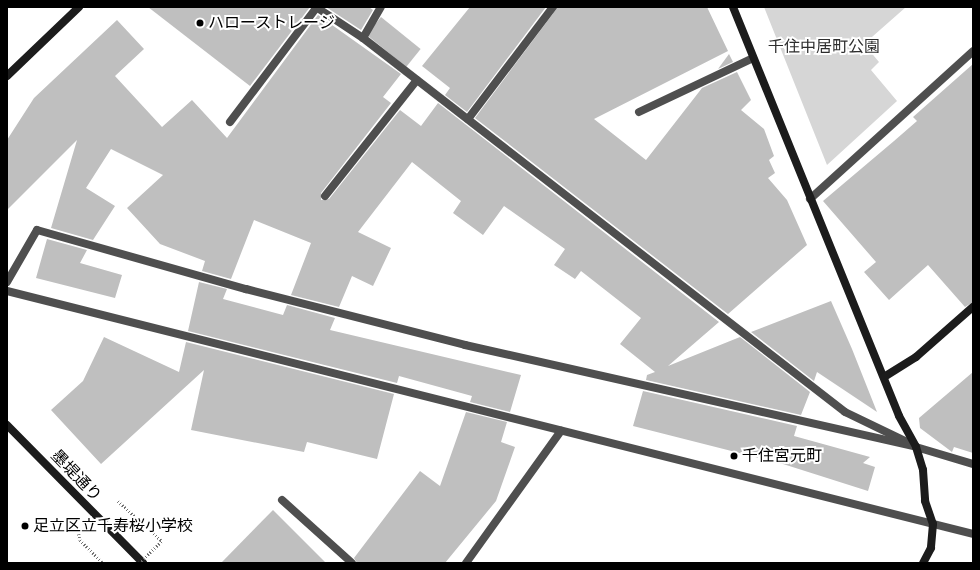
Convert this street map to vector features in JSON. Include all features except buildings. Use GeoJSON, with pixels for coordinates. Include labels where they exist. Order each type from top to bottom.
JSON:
{"type":"FeatureCollection","features":[{"type":"Feature","properties":{"kind":"street"},"geometry":{"type":"LineString","coordinates":[[7,76],[79,7]]}},
{"type":"Feature","properties":{"kind":"street"},"geometry":{"type":"LineString","coordinates":[[230,122],[317,7],[363,38],[845,412],[916,447]]}},
{"type":"Feature","properties":{"kind":"street"},"geometry":{"type":"LineString","coordinates":[[363,38],[381,7]]}},
{"type":"Feature","properties":{"kind":"street"},"geometry":{"type":"LineString","coordinates":[[468,119],[553,7]]}},
{"type":"Feature","properties":{"kind":"street"},"geometry":{"type":"LineString","coordinates":[[734,8],[810,199],[884,377],[916,447],[923,470],[925,501],[933,524],[932,548],[923,563]]}},
{"type":"Feature","properties":{"kind":"street"},"geometry":{"type":"LineString","coordinates":[[810,199],[973,51]]}},
{"type":"Feature","properties":{"kind":"street"},"geometry":{"type":"LineString","coordinates":[[639,112],[753,58]]}},
{"type":"Feature","properties":{"kind":"street"},"geometry":{"type":"LineString","coordinates":[[326,196],[417,80]]}},
{"type":"Feature","properties":{"kind":"street"},"geometry":{"type":"LineString","coordinates":[[7,282],[37,230],[246,289],[465,345],[916,447],[973,464]]}},
{"type":"Feature","properties":{"kind":"street"},"geometry":{"type":"LineString","coordinates":[[7,291],[561,432],[973,534]]}},
{"type":"Feature","properties":{"kind":"street"},"geometry":{"type":"LineString","coordinates":[[884,377],[916,357],[973,307]]}},
{"type":"Feature","properties":{"kind":"street","name":"墨堤通り"},"geometry":{"type":"LineString","coordinates":[[7,425],[143,563]]}},
{"type":"Feature","properties":{"kind":"street"},"geometry":{"type":"LineString","coordinates":[[466,563],[561,432]]}},
{"type":"Feature","properties":{"kind":"street"},"geometry":{"type":"LineString","coordinates":[[282,500],[352,563]]}},
{"type":"Feature","properties":{"kind":"path"},"geometry":{"type":"LineString","coordinates":[[118,500],[162,541],[139,563]]}},
{"type":"Feature","properties":{"kind":"path"},"geometry":{"type":"LineString","coordinates":[[80,534],[80,540],[103,563]]}},
{"type":"Feature","properties":{"kind":"green space","name":"千住中居町公園"},"geometry":{"type":"Polygon","coordinates":[[[764,7],[906,7],[864,44],[879,62],[871,70],[897,101],[827,165],[764,7]]]}},
{"type":"Feature","properties":{"kind":"place","name":"ハローストレージ"},"geometry":{"type":"Point","coordinates":[200,23]}},
{"type":"Feature","properties":{"kind":"place","name":"千住宮元町"},"geometry":{"type":"Point","coordinates":[734,456]}},
{"type":"Feature","properties":{"kind":"place","name":"足立区立千寿桜小学校"},"geometry":{"type":"Point","coordinates":[25,526]}}]}
